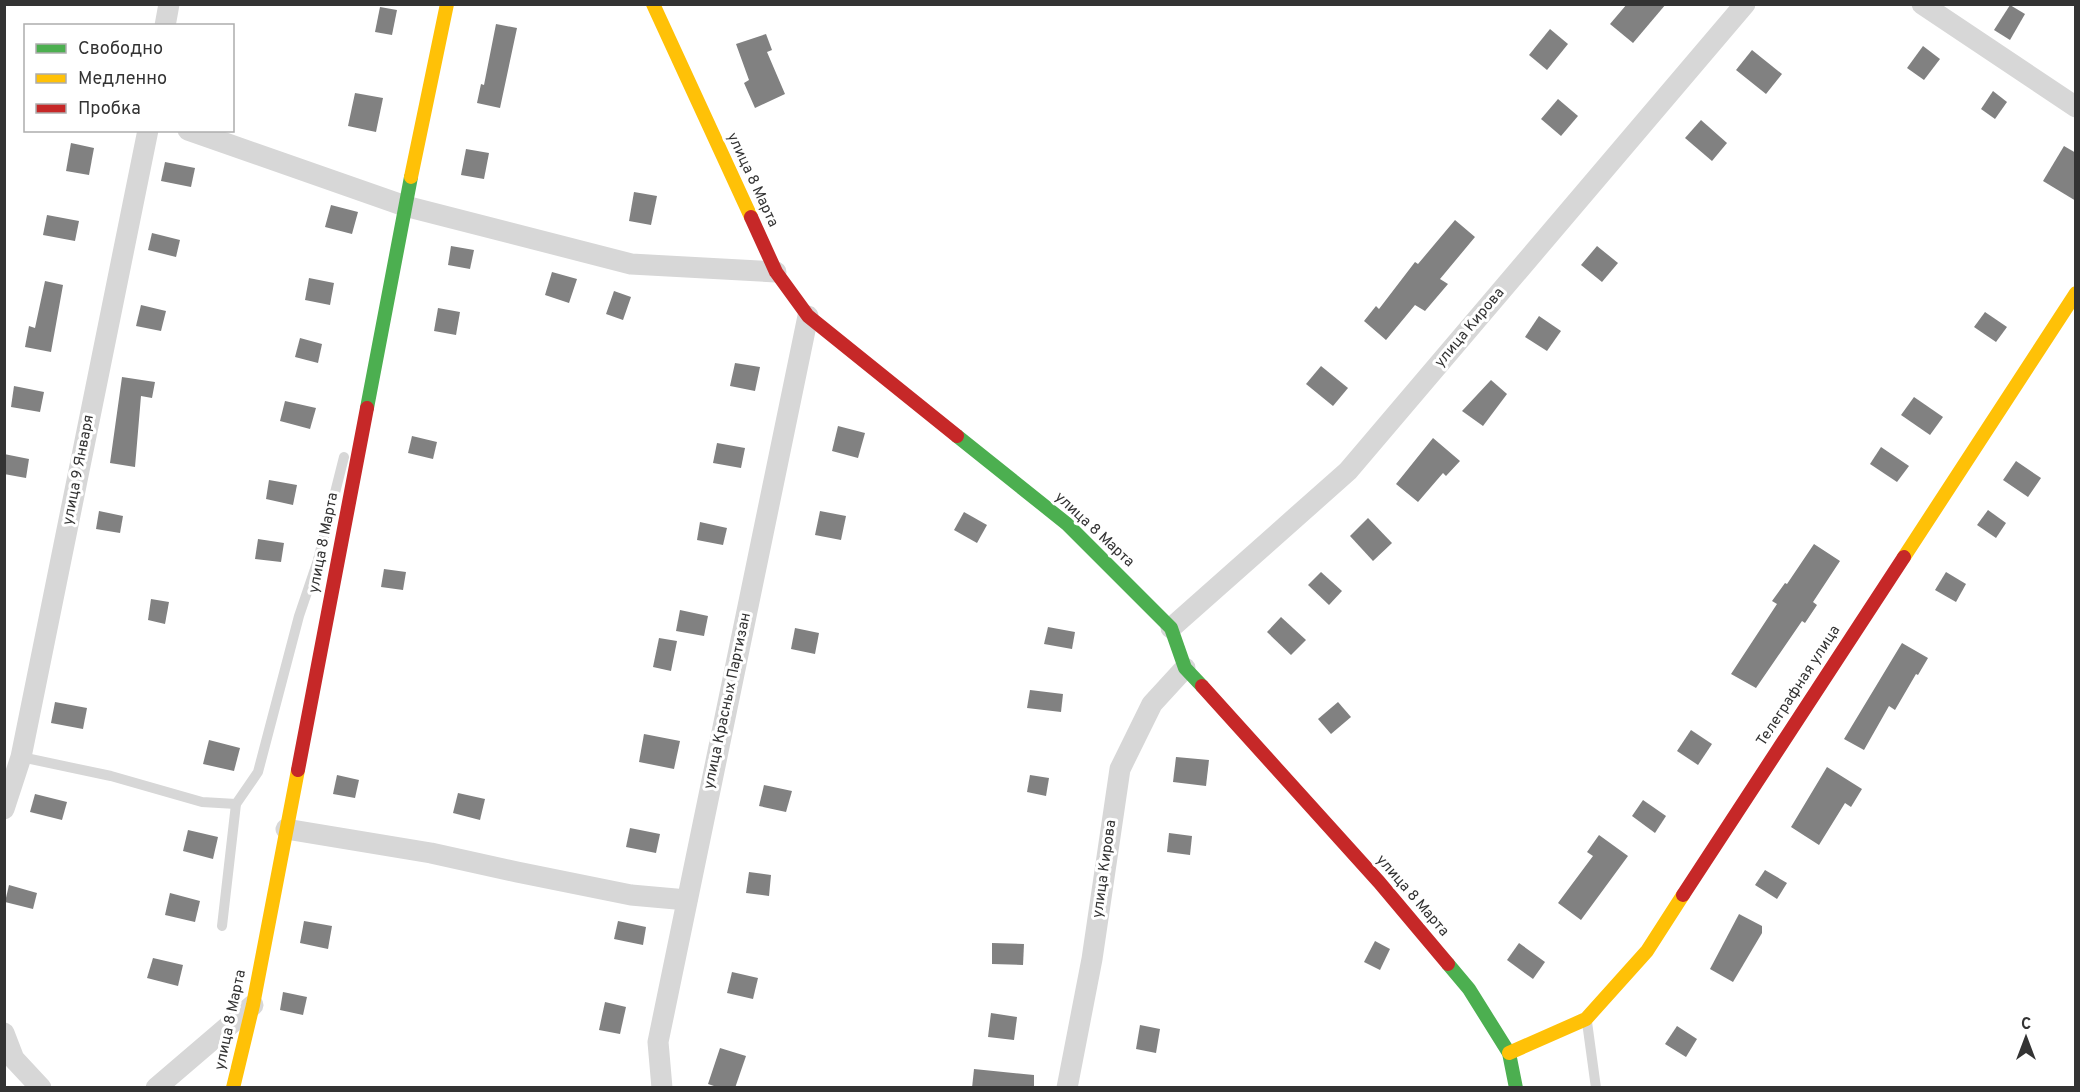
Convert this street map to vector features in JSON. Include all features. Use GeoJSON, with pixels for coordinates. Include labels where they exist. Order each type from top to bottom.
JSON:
{"type":"FeatureCollection","features":[{"type":"Feature","properties":{"kind":"street"},"geometry":{"type":"LineString","coordinates":[[165,24],[169,4]]}},
{"type":"Feature","properties":{"kind":"street","name":"улица 8 Марта"},"geometry":{"type":"LineString","coordinates":[[233,1088],[253,1005],[405,206],[447,4]]}},
{"type":"Feature","properties":{"kind":"street","name":"улица 8 Марта"},"geometry":{"type":"LineString","coordinates":[[653,4],[776,272],[808,316],[1067,524],[1171,628],[1185,668],[1379,882],[1469,989],[1509,1053],[1516,1088]]}},
{"type":"Feature","properties":{"kind":"street","name":"улица Кирова"},"geometry":{"type":"LineString","coordinates":[[1171,628],[1348,471],[1745,4]]}},
{"type":"Feature","properties":{"kind":"street"},"geometry":{"type":"LineString","coordinates":[[1922,4],[2076,107]]}},
{"type":"Feature","properties":{"kind":"street","name":"улица 9 Января"},"geometry":{"type":"LineString","coordinates":[[4,808],[21,757],[148,132]]}},
{"type":"Feature","properties":{"kind":"street"},"geometry":{"type":"LineString","coordinates":[[194,132],[405,206],[631,264],[776,272]]}},
{"type":"Feature","properties":{"kind":"street","name":"Телеграфная улица"},"geometry":{"type":"LineString","coordinates":[[1509,1053],[1586,1019],[1647,951],[2076,292]]}},
{"type":"Feature","properties":{"kind":"street","name":"улица Красных Партизан"},"geometry":{"type":"LineString","coordinates":[[662,1088],[658,1042],[808,316]]}},
{"type":"Feature","properties":{"kind":"street","name":"улица Кирова"},"geometry":{"type":"LineString","coordinates":[[1067,1088],[1092,959],[1120,769],[1152,704],[1185,668]]}},
{"type":"Feature","properties":{"kind":"street"},"geometry":{"type":"LineString","coordinates":[[286,829],[431,853],[631,895],[687,900]]}},
{"type":"Feature","properties":{"kind":"street"},"geometry":{"type":"LineString","coordinates":[[156,1088],[253,1005]]}},
{"type":"Feature","properties":{"kind":"street"},"geometry":{"type":"LineString","coordinates":[[4,1033],[14,1059],[40,1088]]}},
{"type":"Feature","properties":{"kind":"lane"},"geometry":{"type":"LineString","coordinates":[[222,926],[236,804],[258,772],[299,616],[318,560],[342,461],[365,417]]}},
{"type":"Feature","properties":{"kind":"lane"},"geometry":{"type":"LineString","coordinates":[[318,560],[319,657]]}},
{"type":"Feature","properties":{"kind":"lane"},"geometry":{"type":"LineString","coordinates":[[21,757],[111,776],[202,802],[236,804]]}},
{"type":"Feature","properties":{"kind":"lane"},"geometry":{"type":"LineString","coordinates":[[1586,1019],[1596,1088]]}},
{"type":"Feature","properties":{"kind":"building"},"geometry":{"type":"Polygon","coordinates":[[[1627,4],[1666,4],[1633,43],[1610,24],[1627,4]]]}},
{"type":"Feature","properties":{"kind":"building"},"geometry":{"type":"Polygon","coordinates":[[[2010,5],[2025,14],[2010,40],[1994,30],[2010,5]]]}},
{"type":"Feature","properties":{"kind":"building"},"geometry":{"type":"Polygon","coordinates":[[[380,7],[397,10],[392,35],[375,32],[380,7]]]}},
{"type":"Feature","properties":{"kind":"building"},"geometry":{"type":"Polygon","coordinates":[[[496,24],[517,28],[500,108],[477,103],[481,84],[484,85],[496,24]]]}},
{"type":"Feature","properties":{"kind":"building"},"geometry":{"type":"Polygon","coordinates":[[[1550,29],[1568,44],[1547,70],[1529,55],[1550,29]]]}},
{"type":"Feature","properties":{"kind":"building"},"geometry":{"type":"Polygon","coordinates":[[[766,34],[772,50],[767,52],[785,94],[755,108],[744,83],[749,80],[736,44],[766,34]]]}},
{"type":"Feature","properties":{"kind":"building"},"geometry":{"type":"Polygon","coordinates":[[[1923,46],[1940,59],[1924,80],[1907,68],[1923,46]]]}},
{"type":"Feature","properties":{"kind":"building"},"geometry":{"type":"Polygon","coordinates":[[[1752,50],[1782,74],[1766,94],[1736,70],[1752,50]]]}},
{"type":"Feature","properties":{"kind":"building"},"geometry":{"type":"Polygon","coordinates":[[[1993,91],[2007,102],[1995,119],[1981,109],[1993,91]]]}},
{"type":"Feature","properties":{"kind":"building"},"geometry":{"type":"Polygon","coordinates":[[[355,93],[383,98],[376,132],[348,126],[355,93]]]}},
{"type":"Feature","properties":{"kind":"building"},"geometry":{"type":"Polygon","coordinates":[[[1558,99],[1578,116],[1561,136],[1541,119],[1558,99]]]}},
{"type":"Feature","properties":{"kind":"building"},"geometry":{"type":"Polygon","coordinates":[[[1701,120],[1727,143],[1712,161],[1685,138],[1701,120]]]}},
{"type":"Feature","properties":{"kind":"building"},"geometry":{"type":"Polygon","coordinates":[[[71,143],[94,148],[89,175],[66,171],[71,143]]]}},
{"type":"Feature","properties":{"kind":"building"},"geometry":{"type":"Polygon","coordinates":[[[2064,146],[2076,153],[2076,201],[2043,181],[2064,146]]]}},
{"type":"Feature","properties":{"kind":"building"},"geometry":{"type":"Polygon","coordinates":[[[466,149],[489,153],[484,179],[461,175],[466,149]]]}},
{"type":"Feature","properties":{"kind":"building"},"geometry":{"type":"Polygon","coordinates":[[[165,162],[195,168],[191,187],[161,181],[165,162]]]}},
{"type":"Feature","properties":{"kind":"building"},"geometry":{"type":"Polygon","coordinates":[[[634,192],[657,196],[651,225],[629,221],[634,192]]]}},
{"type":"Feature","properties":{"kind":"building"},"geometry":{"type":"Polygon","coordinates":[[[331,205],[358,212],[352,234],[325,227],[331,205]]]}},
{"type":"Feature","properties":{"kind":"building"},"geometry":{"type":"Polygon","coordinates":[[[47,215],[79,221],[75,241],[43,235],[47,215]]]}},
{"type":"Feature","properties":{"kind":"building"},"geometry":{"type":"Polygon","coordinates":[[[1455,220],[1475,237],[1440,279],[1448,284],[1425,311],[1415,305],[1386,340],[1364,321],[1376,306],[1379,309],[1415,262],[1418,264],[1455,220]]]}},
{"type":"Feature","properties":{"kind":"building"},"geometry":{"type":"Polygon","coordinates":[[[152,233],[180,240],[176,257],[148,250],[152,233]]]}},
{"type":"Feature","properties":{"kind":"building"},"geometry":{"type":"Polygon","coordinates":[[[451,246],[474,250],[470,269],[448,265],[451,246]]]}},
{"type":"Feature","properties":{"kind":"building"},"geometry":{"type":"Polygon","coordinates":[[[1597,246],[1618,263],[1602,282],[1581,265],[1597,246]]]}},
{"type":"Feature","properties":{"kind":"building"},"geometry":{"type":"Polygon","coordinates":[[[552,272],[577,279],[569,303],[545,295],[552,272]]]}},
{"type":"Feature","properties":{"kind":"building"},"geometry":{"type":"Polygon","coordinates":[[[309,278],[334,283],[330,305],[305,300],[309,278]]]}},
{"type":"Feature","properties":{"kind":"building"},"geometry":{"type":"Polygon","coordinates":[[[45,281],[63,285],[51,352],[25,347],[29,326],[35,328],[45,281]]]}},
{"type":"Feature","properties":{"kind":"building"},"geometry":{"type":"Polygon","coordinates":[[[614,291],[631,297],[623,320],[606,314],[614,291]]]}},
{"type":"Feature","properties":{"kind":"building"},"geometry":{"type":"Polygon","coordinates":[[[141,305],[166,311],[161,331],[136,326],[141,305]]]}},
{"type":"Feature","properties":{"kind":"building"},"geometry":{"type":"Polygon","coordinates":[[[438,308],[460,312],[456,335],[434,331],[438,308]]]}},
{"type":"Feature","properties":{"kind":"building"},"geometry":{"type":"Polygon","coordinates":[[[1985,312],[2007,327],[1996,342],[1974,327],[1985,312]]]}},
{"type":"Feature","properties":{"kind":"building"},"geometry":{"type":"Polygon","coordinates":[[[1539,316],[1561,331],[1547,351],[1525,337],[1539,316]]]}},
{"type":"Feature","properties":{"kind":"building"},"geometry":{"type":"Polygon","coordinates":[[[300,338],[322,344],[318,363],[295,357],[300,338]]]}},
{"type":"Feature","properties":{"kind":"building"},"geometry":{"type":"Polygon","coordinates":[[[735,363],[760,367],[755,391],[730,386],[735,363]]]}},
{"type":"Feature","properties":{"kind":"building"},"geometry":{"type":"Polygon","coordinates":[[[1321,366],[1348,388],[1333,406],[1306,384],[1321,366]]]}},
{"type":"Feature","properties":{"kind":"building"},"geometry":{"type":"Polygon","coordinates":[[[122,377],[155,382],[152,398],[141,396],[135,467],[110,463],[122,377]]]}},
{"type":"Feature","properties":{"kind":"building"},"geometry":{"type":"Polygon","coordinates":[[[1491,380],[1507,394],[1483,426],[1462,411],[1491,380]]]}},
{"type":"Feature","properties":{"kind":"building"},"geometry":{"type":"Polygon","coordinates":[[[14,386],[44,392],[40,412],[11,407],[14,386]]]}},
{"type":"Feature","properties":{"kind":"building"},"geometry":{"type":"Polygon","coordinates":[[[1914,397],[1943,417],[1930,435],[1901,415],[1914,397]]]}},
{"type":"Feature","properties":{"kind":"building"},"geometry":{"type":"Polygon","coordinates":[[[285,401],[316,408],[310,429],[280,421],[285,401]]]}},
{"type":"Feature","properties":{"kind":"building"},"geometry":{"type":"Polygon","coordinates":[[[838,426],[865,433],[858,458],[832,451],[838,426]]]}},
{"type":"Feature","properties":{"kind":"building"},"geometry":{"type":"Polygon","coordinates":[[[412,436],[437,442],[433,459],[408,453],[412,436]]]}},
{"type":"Feature","properties":{"kind":"building"},"geometry":{"type":"Polygon","coordinates":[[[1433,438],[1460,461],[1446,476],[1443,473],[1418,502],[1396,484],[1433,438]]]}},
{"type":"Feature","properties":{"kind":"building"},"geometry":{"type":"Polygon","coordinates":[[[717,443],[745,448],[741,468],[713,463],[717,443]]]}},
{"type":"Feature","properties":{"kind":"building"},"geometry":{"type":"Polygon","coordinates":[[[1881,447],[1909,466],[1897,482],[1870,464],[1881,447]]]}},
{"type":"Feature","properties":{"kind":"building"},"geometry":{"type":"Polygon","coordinates":[[[4,454],[29,459],[26,478],[4,474],[4,454]]]}},
{"type":"Feature","properties":{"kind":"building"},"geometry":{"type":"Polygon","coordinates":[[[2016,461],[2041,478],[2028,497],[2003,480],[2016,461]]]}},
{"type":"Feature","properties":{"kind":"building"},"geometry":{"type":"Polygon","coordinates":[[[269,480],[297,485],[293,505],[266,499],[269,480]]]}},
{"type":"Feature","properties":{"kind":"building"},"geometry":{"type":"Polygon","coordinates":[[[1988,510],[2006,523],[1996,538],[1977,525],[1988,510]]]}},
{"type":"Feature","properties":{"kind":"building"},"geometry":{"type":"Polygon","coordinates":[[[99,511],[123,516],[120,533],[96,529],[99,511]]]}},
{"type":"Feature","properties":{"kind":"building"},"geometry":{"type":"Polygon","coordinates":[[[820,511],[846,516],[841,540],[815,535],[820,511]]]}},
{"type":"Feature","properties":{"kind":"building"},"geometry":{"type":"Polygon","coordinates":[[[964,512],[987,525],[977,543],[954,530],[964,512]]]}},
{"type":"Feature","properties":{"kind":"building"},"geometry":{"type":"Polygon","coordinates":[[[1368,518],[1392,543],[1373,561],[1350,536],[1368,518]]]}},
{"type":"Feature","properties":{"kind":"building"},"geometry":{"type":"Polygon","coordinates":[[[700,522],[727,528],[723,545],[697,540],[700,522]]]}},
{"type":"Feature","properties":{"kind":"building"},"geometry":{"type":"Polygon","coordinates":[[[258,539],[284,543],[281,562],[255,559],[258,539]]]}},
{"type":"Feature","properties":{"kind":"building"},"geometry":{"type":"Polygon","coordinates":[[[1814,544],[1840,561],[1813,602],[1817,605],[1805,623],[1802,621],[1756,688],[1731,674],[1777,604],[1772,601],[1785,583],[1787,584],[1814,544]]]}},
{"type":"Feature","properties":{"kind":"building"},"geometry":{"type":"Polygon","coordinates":[[[384,569],[406,572],[403,590],[381,587],[384,569]]]}},
{"type":"Feature","properties":{"kind":"building"},"geometry":{"type":"Polygon","coordinates":[[[1321,572],[1342,591],[1329,605],[1308,585],[1321,572]]]}},
{"type":"Feature","properties":{"kind":"building"},"geometry":{"type":"Polygon","coordinates":[[[1946,572],[1966,584],[1956,602],[1935,590],[1946,572]]]}},
{"type":"Feature","properties":{"kind":"building"},"geometry":{"type":"Polygon","coordinates":[[[151,599],[169,602],[165,624],[148,620],[151,599]]]}},
{"type":"Feature","properties":{"kind":"building"},"geometry":{"type":"Polygon","coordinates":[[[680,610],[708,616],[704,636],[676,631],[680,610]]]}},
{"type":"Feature","properties":{"kind":"building"},"geometry":{"type":"Polygon","coordinates":[[[1281,617],[1306,640],[1291,655],[1267,632],[1281,617]]]}},
{"type":"Feature","properties":{"kind":"building"},"geometry":{"type":"Polygon","coordinates":[[[1048,627],[1075,632],[1072,649],[1044,644],[1048,627]]]}},
{"type":"Feature","properties":{"kind":"building"},"geometry":{"type":"Polygon","coordinates":[[[795,628],[819,633],[815,654],[791,649],[795,628]]]}},
{"type":"Feature","properties":{"kind":"building"},"geometry":{"type":"Polygon","coordinates":[[[659,638],[677,641],[671,671],[653,667],[659,638]]]}},
{"type":"Feature","properties":{"kind":"building"},"geometry":{"type":"Polygon","coordinates":[[[1902,643],[1928,658],[1895,710],[1889,706],[1864,750],[1844,739],[1902,643]]]}},
{"type":"Feature","properties":{"kind":"building"},"geometry":{"type":"Polygon","coordinates":[[[1030,690],[1063,694],[1061,712],[1027,708],[1030,690]]]}},
{"type":"Feature","properties":{"kind":"building"},"geometry":{"type":"Polygon","coordinates":[[[55,702],[87,708],[83,729],[51,723],[55,702]]]}},
{"type":"Feature","properties":{"kind":"building"},"geometry":{"type":"Polygon","coordinates":[[[1338,702],[1351,717],[1331,734],[1318,719],[1338,702]]]}},
{"type":"Feature","properties":{"kind":"building"},"geometry":{"type":"Polygon","coordinates":[[[1691,730],[1712,744],[1698,765],[1677,751],[1691,730]]]}},
{"type":"Feature","properties":{"kind":"building"},"geometry":{"type":"Polygon","coordinates":[[[644,734],[680,741],[674,769],[639,762],[644,734]]]}},
{"type":"Feature","properties":{"kind":"building"},"geometry":{"type":"Polygon","coordinates":[[[209,740],[240,748],[234,771],[203,764],[209,740]]]}},
{"type":"Feature","properties":{"kind":"building"},"geometry":{"type":"Polygon","coordinates":[[[1176,757],[1209,760],[1206,786],[1173,782],[1176,757]]]}},
{"type":"Feature","properties":{"kind":"building"},"geometry":{"type":"Polygon","coordinates":[[[1827,767],[1862,789],[1851,807],[1845,803],[1819,845],[1791,827],[1827,767]]]}},
{"type":"Feature","properties":{"kind":"building"},"geometry":{"type":"Polygon","coordinates":[[[337,775],[359,780],[355,798],[333,794],[337,775]]]}},
{"type":"Feature","properties":{"kind":"building"},"geometry":{"type":"Polygon","coordinates":[[[1030,775],[1049,778],[1046,796],[1027,792],[1030,775]]]}},
{"type":"Feature","properties":{"kind":"building"},"geometry":{"type":"Polygon","coordinates":[[[764,785],[792,791],[786,812],[759,806],[764,785]]]}},
{"type":"Feature","properties":{"kind":"building"},"geometry":{"type":"Polygon","coordinates":[[[458,793],[485,799],[480,820],[453,813],[458,793]]]}},
{"type":"Feature","properties":{"kind":"building"},"geometry":{"type":"Polygon","coordinates":[[[35,794],[67,802],[62,820],[30,812],[35,794]]]}},
{"type":"Feature","properties":{"kind":"building"},"geometry":{"type":"Polygon","coordinates":[[[1643,800],[1666,816],[1655,833],[1632,816],[1643,800]]]}},
{"type":"Feature","properties":{"kind":"building"},"geometry":{"type":"Polygon","coordinates":[[[630,828],[660,834],[656,853],[626,847],[630,828]]]}},
{"type":"Feature","properties":{"kind":"building"},"geometry":{"type":"Polygon","coordinates":[[[188,830],[218,837],[213,859],[183,851],[188,830]]]}},
{"type":"Feature","properties":{"kind":"building"},"geometry":{"type":"Polygon","coordinates":[[[1169,833],[1192,836],[1190,855],[1167,852],[1169,833]]]}},
{"type":"Feature","properties":{"kind":"building"},"geometry":{"type":"Polygon","coordinates":[[[1599,835],[1628,856],[1581,920],[1558,903],[1593,856],[1587,852],[1599,835]]]}},
{"type":"Feature","properties":{"kind":"building"},"geometry":{"type":"Polygon","coordinates":[[[1765,870],[1787,883],[1777,899],[1755,885],[1765,870]]]}},
{"type":"Feature","properties":{"kind":"building"},"geometry":{"type":"Polygon","coordinates":[[[749,872],[771,875],[769,896],[746,893],[749,872]]]}},
{"type":"Feature","properties":{"kind":"building"},"geometry":{"type":"Polygon","coordinates":[[[9,885],[37,893],[33,909],[5,902],[9,885]]]}},
{"type":"Feature","properties":{"kind":"building"},"geometry":{"type":"Polygon","coordinates":[[[170,893],[200,901],[195,922],[165,915],[170,893]]]}},
{"type":"Feature","properties":{"kind":"building"},"geometry":{"type":"Polygon","coordinates":[[[1739,914],[1762,926],[1762,933],[1733,982],[1710,969],[1739,914]]]}},
{"type":"Feature","properties":{"kind":"building"},"geometry":{"type":"Polygon","coordinates":[[[304,921],[332,926],[328,949],[300,943],[304,921]]]}},
{"type":"Feature","properties":{"kind":"building"},"geometry":{"type":"Polygon","coordinates":[[[618,921],[646,927],[643,945],[614,939],[618,921]]]}},
{"type":"Feature","properties":{"kind":"building"},"geometry":{"type":"Polygon","coordinates":[[[1375,941],[1390,949],[1380,970],[1364,962],[1375,941]]]}},
{"type":"Feature","properties":{"kind":"building"},"geometry":{"type":"Polygon","coordinates":[[[992,943],[1024,944],[1023,965],[992,964],[992,943]]]}},
{"type":"Feature","properties":{"kind":"building"},"geometry":{"type":"Polygon","coordinates":[[[1519,943],[1545,962],[1533,979],[1507,960],[1519,943]]]}},
{"type":"Feature","properties":{"kind":"building"},"geometry":{"type":"Polygon","coordinates":[[[153,958],[183,965],[178,986],[147,978],[153,958]]]}},
{"type":"Feature","properties":{"kind":"building"},"geometry":{"type":"Polygon","coordinates":[[[732,972],[758,978],[753,999],[727,993],[732,972]]]}},
{"type":"Feature","properties":{"kind":"building"},"geometry":{"type":"Polygon","coordinates":[[[283,992],[307,997],[303,1015],[280,1010],[283,992]]]}},
{"type":"Feature","properties":{"kind":"building"},"geometry":{"type":"Polygon","coordinates":[[[605,1002],[626,1007],[620,1034],[599,1030],[605,1002]]]}},
{"type":"Feature","properties":{"kind":"building"},"geometry":{"type":"Polygon","coordinates":[[[991,1013],[1017,1017],[1014,1040],[988,1037],[991,1013]]]}},
{"type":"Feature","properties":{"kind":"building"},"geometry":{"type":"Polygon","coordinates":[[[1140,1025],[1160,1029],[1156,1053],[1136,1049],[1140,1025]]]}},
{"type":"Feature","properties":{"kind":"building"},"geometry":{"type":"Polygon","coordinates":[[[1677,1026],[1697,1039],[1686,1057],[1665,1044],[1677,1026]]]}},
{"type":"Feature","properties":{"kind":"building"},"geometry":{"type":"Polygon","coordinates":[[[720,1048],[746,1056],[735,1088],[720,1088],[708,1084],[720,1048]]]}},
{"type":"Feature","properties":{"kind":"building"},"geometry":{"type":"Polygon","coordinates":[[[974,1069],[1034,1075],[1034,1088],[972,1088],[974,1069]]]}},
{"type":"Feature","properties":{"kind":"traffic: fast"},"geometry":{"type":"LineString","coordinates":[[367,408],[411,177]]}},
{"type":"Feature","properties":{"kind":"traffic: fast"},"geometry":{"type":"LineString","coordinates":[[957,436],[1067,524],[1171,628],[1185,668],[1202,686]]}},
{"type":"Feature","properties":{"kind":"traffic: fast"},"geometry":{"type":"LineString","coordinates":[[1448,964],[1469,989],[1509,1053],[1516,1088]]}},
{"type":"Feature","properties":{"kind":"traffic: slow"},"geometry":{"type":"LineString","coordinates":[[411,177],[447,4]]}},
{"type":"Feature","properties":{"kind":"traffic: slow"},"geometry":{"type":"LineString","coordinates":[[653,4],[751,217]]}},
{"type":"Feature","properties":{"kind":"traffic: slow"},"geometry":{"type":"LineString","coordinates":[[1904,557],[2076,293]]}},
{"type":"Feature","properties":{"kind":"traffic: slow"},"geometry":{"type":"LineString","coordinates":[[233,1088],[253,1005],[298,770]]}},
{"type":"Feature","properties":{"kind":"traffic: slow"},"geometry":{"type":"LineString","coordinates":[[1509,1053],[1586,1019],[1647,951],[1683,895]]}},
{"type":"Feature","properties":{"kind":"traffic: jam"},"geometry":{"type":"LineString","coordinates":[[751,217],[776,272],[808,316],[957,436]]}},
{"type":"Feature","properties":{"kind":"traffic: jam"},"geometry":{"type":"LineString","coordinates":[[298,770],[367,408]]}},
{"type":"Feature","properties":{"kind":"traffic: jam"},"geometry":{"type":"LineString","coordinates":[[1683,895],[1904,557]]}},
{"type":"Feature","properties":{"kind":"traffic: jam"},"geometry":{"type":"LineString","coordinates":[[1202,686],[1379,882],[1448,964]]}}]}
